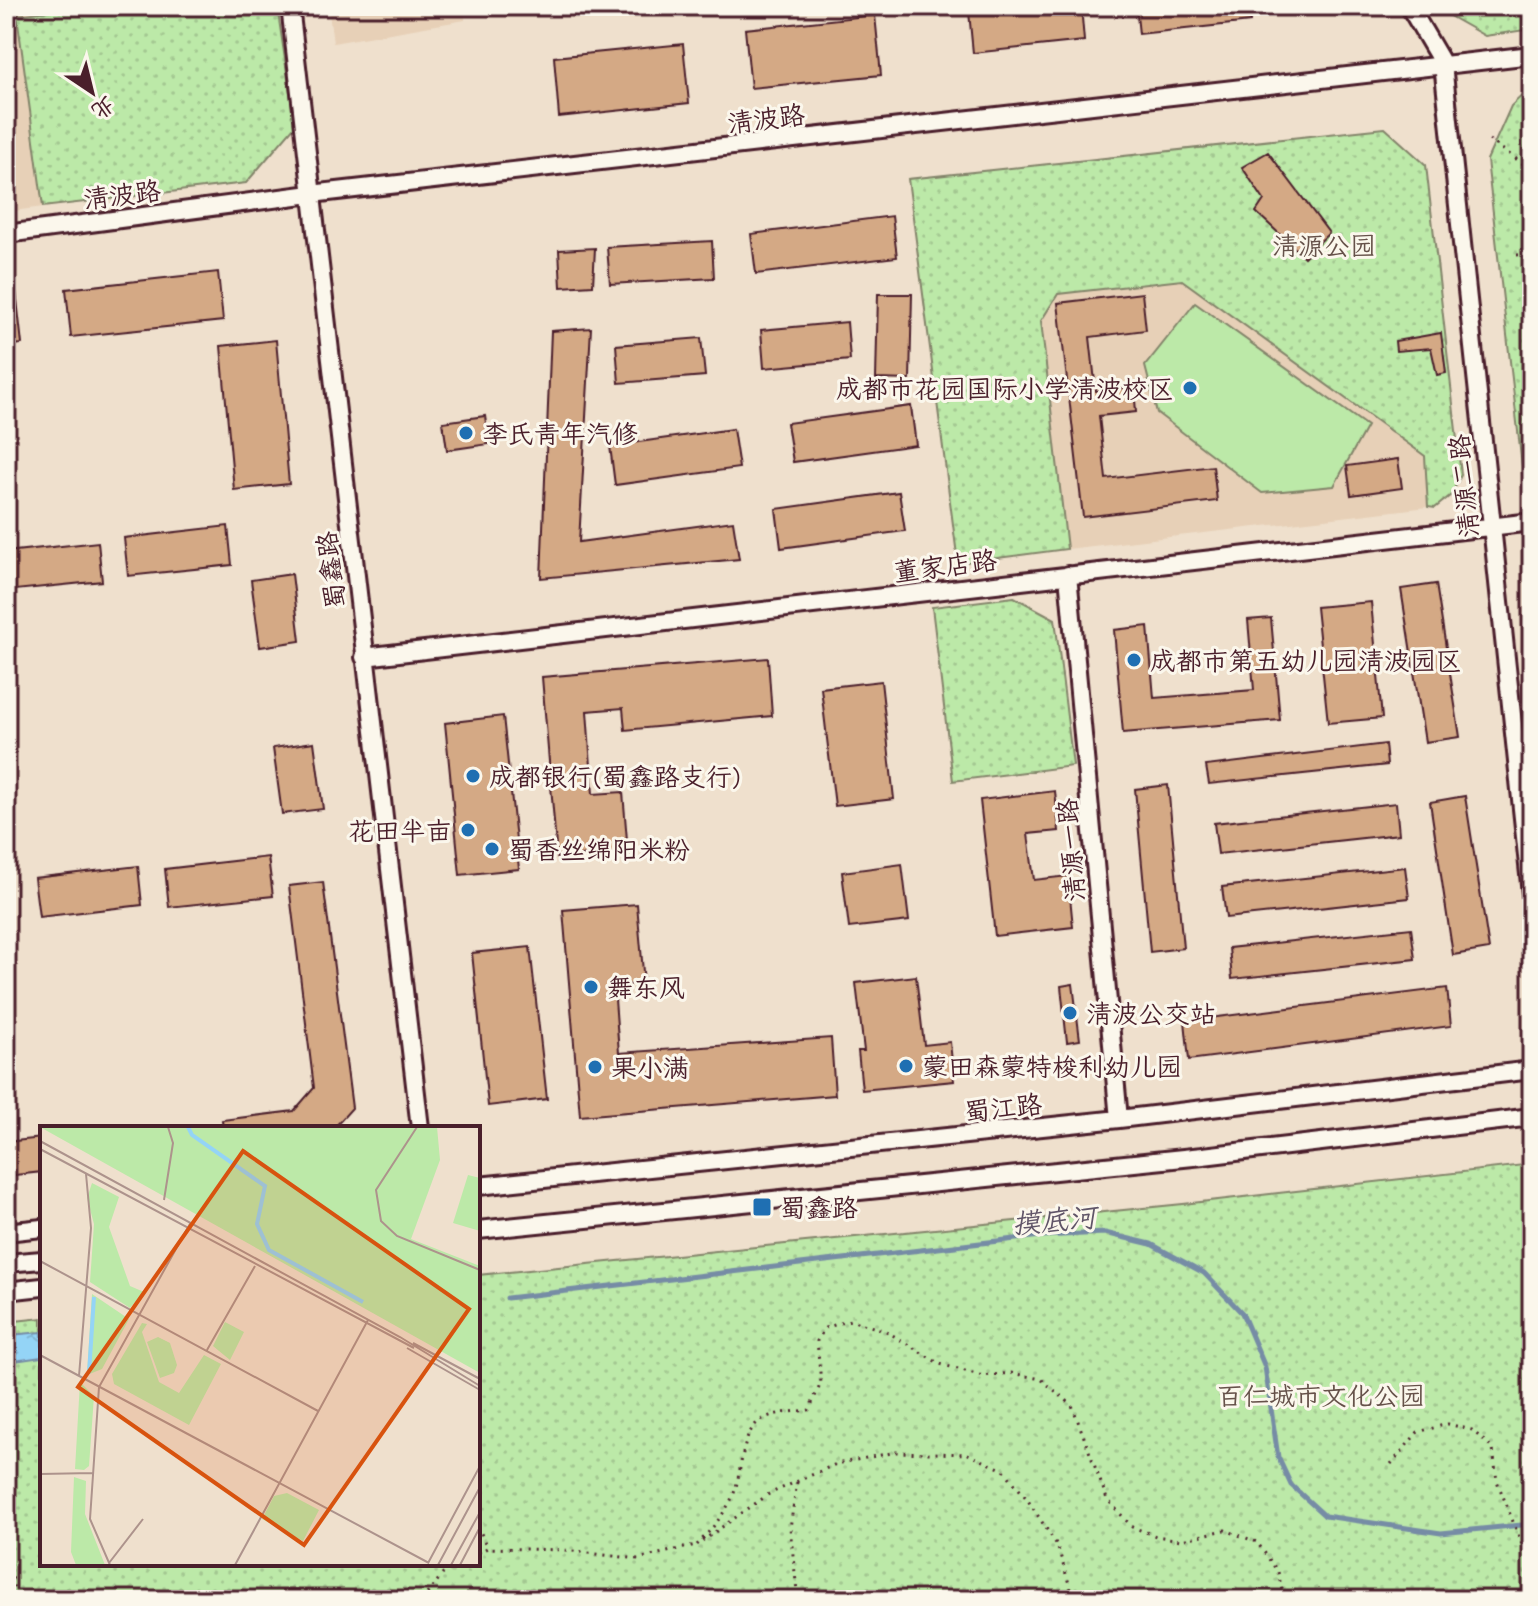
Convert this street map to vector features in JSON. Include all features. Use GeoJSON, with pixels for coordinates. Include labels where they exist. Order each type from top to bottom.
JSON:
{"type":"FeatureCollection","features":[{"type":"Feature","properties":{"kind":"street","name":"蜀鑫路"},"geometry":{"type":"LineString","coordinates":[[290,6],[420,1126]]}},
{"type":"Feature","properties":{"kind":"street"},"geometry":{"type":"LineString","coordinates":[[1409,6],[1443,64]]}},
{"type":"Feature","properties":{"kind":"street","name":"清波路"},"geometry":{"type":"LineString","coordinates":[[6,234],[311,194],[1532,55]]}},
{"type":"Feature","properties":{"kind":"street","name":"清源二路"},"geometry":{"type":"LineString","coordinates":[[1443,64],[1532,903]]}},
{"type":"Feature","properties":{"kind":"street","name":"董家店路"},"geometry":{"type":"LineString","coordinates":[[364,657],[1532,522]]}},
{"type":"Feature","properties":{"kind":"street","name":"清源一路"},"geometry":{"type":"LineString","coordinates":[[1068,575],[1119,1119]]}},
{"type":"Feature","properties":{"kind":"street","name":"蜀江路"},"geometry":{"type":"LineString","coordinates":[[480,1186],[1119,1119],[1532,1070]]}},
{"type":"Feature","properties":{"kind":"street"},"geometry":{"type":"LineString","coordinates":[[480,1230],[1203,1156],[1532,1117]]}},
{"type":"Feature","properties":{"kind":"street"},"geometry":{"type":"LineString","coordinates":[[6,1232],[40,1228]]}},
{"type":"Feature","properties":{"kind":"street"},"geometry":{"type":"LineString","coordinates":[[6,1263],[40,1260]]}},
{"type":"Feature","properties":{"kind":"street"},"geometry":{"type":"LineString","coordinates":[[6,1291],[40,1287]]}},
{"type":"Feature","properties":{"kind":"path"},"geometry":{"type":"LineString","coordinates":[[1489,140],[1532,170]]}},
{"type":"Feature","properties":{"kind":"path"},"geometry":{"type":"LineString","coordinates":[[1517,255],[1532,254]]}},
{"type":"Feature","properties":{"kind":"path"},"geometry":{"type":"LineString","coordinates":[[697,1545],[716,1524],[733,1497],[748,1434],[758,1421],[772,1415],[809,1410],[821,1383],[817,1341],[825,1328],[850,1320],[886,1331],[940,1364],[983,1376],[1011,1373],[1041,1379],[1072,1405],[1107,1499],[1132,1527],[1156,1536],[1181,1540],[1225,1530],[1257,1542],[1278,1572],[1284,1600]]}},
{"type":"Feature","properties":{"kind":"path"},"geometry":{"type":"LineString","coordinates":[[1391,1464],[1418,1432],[1448,1424],[1472,1430],[1493,1449],[1497,1481],[1531,1568]]}},
{"type":"Feature","properties":{"kind":"path"},"geometry":{"type":"LineString","coordinates":[[480,1552],[487,1548],[564,1550],[638,1559],[697,1545],[769,1494],[836,1464],[896,1452],[968,1454],[1004,1470],[1027,1499],[1057,1545],[1071,1590],[1080,1600]]}},
{"type":"Feature","properties":{"kind":"path"},"geometry":{"type":"LineString","coordinates":[[797,1482],[790,1528],[798,1600]]}},
{"type":"Feature","properties":{"kind":"path"},"geometry":{"type":"LineString","coordinates":[[480,1531],[487,1548]]}},
{"type":"Feature","properties":{"kind":"path"},"geometry":{"type":"LineString","coordinates":[[6,1538],[16,1600]]}},
{"type":"Feature","properties":{"kind":"path"},"geometry":{"type":"LineString","coordinates":[[422,1600],[443,1574],[456,1566]]}},
{"type":"Feature","properties":{"kind":"shaded area"},"geometry":{"type":"Polygon","coordinates":[[[6,6],[86,6],[17,15],[43,207],[6,212],[6,6]]]}},
{"type":"Feature","properties":{"kind":"shaded area"},"geometry":{"type":"Polygon","coordinates":[[[328,6],[464,6],[465,20],[333,43],[328,6]]]}},
{"type":"Feature","properties":{"kind":"shaded area","name":"成都市花园国际小学清波校区"},"geometry":{"type":"Polygon","coordinates":[[[1182,280],[1425,456],[1428,507],[1067,549],[1041,321],[1058,294],[1182,280]]]}},
{"type":"Feature","properties":{"kind":"green space"},"geometry":{"type":"Polygon","coordinates":[[[86,6],[277,6],[295,126],[246,183],[43,207],[17,15],[86,6]]]}},
{"type":"Feature","properties":{"kind":"green space"},"geometry":{"type":"Polygon","coordinates":[[[1437,6],[1532,6],[1532,29],[1485,36],[1437,6]]]}},
{"type":"Feature","properties":{"kind":"green space"},"geometry":{"type":"Polygon","coordinates":[[[1532,86],[1532,480],[1523,475],[1487,160],[1511,106],[1532,86]]]}},
{"type":"Feature","properties":{"kind":"green space","name":"清源公园"},"geometry":{"type":"Polygon","coordinates":[[[1385,128],[1426,165],[1461,475],[1451,495],[1435,508],[1428,507],[1425,456],[1182,280],[1058,294],[1041,321],[1067,549],[958,563],[908,179],[1385,128]]]}},
{"type":"Feature","properties":{"kind":"green space"},"geometry":{"type":"Polygon","coordinates":[[[1195,303],[1367,426],[1334,486],[1262,493],[1157,413],[1145,366],[1195,303]]]}},
{"type":"Feature","properties":{"kind":"green space"},"geometry":{"type":"Polygon","coordinates":[[[1014,597],[1055,619],[1073,766],[953,781],[932,607],[1014,597]]]}},
{"type":"Feature","properties":{"kind":"green space","name":"百仁城市文化公园"},"geometry":{"type":"Polygon","coordinates":[[[1532,1164],[1532,1600],[6,1600],[6,1322],[40,1318],[40,1566],[480,1566],[480,1275],[1183,1204],[1532,1164]]]}},
{"type":"Feature","properties":{"kind":"water"},"geometry":{"type":"Polygon","coordinates":[[[40,1332],[40,1357],[14,1361],[10,1335],[40,1332]]]}},
{"type":"Feature","properties":{"kind":"building"},"geometry":{"type":"Polygon","coordinates":[[[1025,6],[1081,6],[1084,41],[973,53],[969,12],[1025,6]]]}},
{"type":"Feature","properties":{"kind":"building"},"geometry":{"type":"Polygon","coordinates":[[[1136,6],[1249,6],[1250,22],[1139,34],[1136,6]]]}},
{"type":"Feature","properties":{"kind":"building"},"geometry":{"type":"Polygon","coordinates":[[[875,15],[881,75],[751,88],[745,29],[875,15]]]}},
{"type":"Feature","properties":{"kind":"building"},"geometry":{"type":"Polygon","coordinates":[[[683,44],[689,103],[559,117],[554,57],[683,44]]]}},
{"type":"Feature","properties":{"kind":"building"},"geometry":{"type":"Polygon","coordinates":[[[1268,152],[1329,233],[1304,257],[1256,212],[1264,200],[1242,167],[1268,152]]]}},
{"type":"Feature","properties":{"kind":"building"},"geometry":{"type":"Polygon","coordinates":[[[892,216],[897,257],[756,274],[751,234],[892,216]]]}},
{"type":"Feature","properties":{"kind":"building"},"geometry":{"type":"Polygon","coordinates":[[[712,241],[714,278],[610,284],[607,247],[712,241]]]}},
{"type":"Feature","properties":{"kind":"building"},"geometry":{"type":"Polygon","coordinates":[[[595,248],[593,285],[561,287],[559,250],[595,248]]]}},
{"type":"Feature","properties":{"kind":"building"},"geometry":{"type":"Polygon","coordinates":[[[218,272],[223,321],[71,337],[66,289],[218,272]]]}},
{"type":"Feature","properties":{"kind":"building"},"geometry":{"type":"Polygon","coordinates":[[[6,282],[15,282],[22,344],[6,346],[6,282]]]}},
{"type":"Feature","properties":{"kind":"building"},"geometry":{"type":"Polygon","coordinates":[[[1142,293],[1146,330],[1090,337],[1096,391],[1134,387],[1136,412],[1099,416],[1106,479],[1213,466],[1217,501],[1083,517],[1058,303],[1142,293]]]}},
{"type":"Feature","properties":{"kind":"building"},"geometry":{"type":"Polygon","coordinates":[[[878,294],[912,294],[910,380],[876,379],[878,294]]]}},
{"type":"Feature","properties":{"kind":"building"},"geometry":{"type":"Polygon","coordinates":[[[847,322],[850,360],[764,368],[761,330],[847,322]]]}},
{"type":"Feature","properties":{"kind":"building"},"geometry":{"type":"Polygon","coordinates":[[[591,328],[579,542],[733,521],[739,559],[541,578],[551,331],[591,328]]]}},
{"type":"Feature","properties":{"kind":"building"},"geometry":{"type":"Polygon","coordinates":[[[1441,333],[1446,373],[1437,375],[1431,348],[1396,351],[1395,341],[1441,333]]]}},
{"type":"Feature","properties":{"kind":"building"},"geometry":{"type":"Polygon","coordinates":[[[701,338],[705,376],[619,383],[616,345],[701,338]]]}},
{"type":"Feature","properties":{"kind":"building"},"geometry":{"type":"Polygon","coordinates":[[[276,340],[289,484],[234,490],[221,346],[276,340]]]}},
{"type":"Feature","properties":{"kind":"building"},"geometry":{"type":"Polygon","coordinates":[[[911,406],[916,445],[793,462],[787,423],[911,406]]]}},
{"type":"Feature","properties":{"kind":"building","name":"李氏青年汽修"},"geometry":{"type":"Polygon","coordinates":[[[485,416],[489,444],[447,450],[443,422],[485,416]]]}},
{"type":"Feature","properties":{"kind":"building"},"geometry":{"type":"Polygon","coordinates":[[[733,429],[739,468],[615,485],[610,446],[733,429]]]}},
{"type":"Feature","properties":{"kind":"building"},"geometry":{"type":"Polygon","coordinates":[[[1398,459],[1402,488],[1351,495],[1347,466],[1398,459]]]}},
{"type":"Feature","properties":{"kind":"building"},"geometry":{"type":"Polygon","coordinates":[[[899,492],[905,531],[781,548],[776,509],[899,492]]]}},
{"type":"Feature","properties":{"kind":"building"},"geometry":{"type":"Polygon","coordinates":[[[228,526],[232,565],[128,576],[124,538],[228,526]]]}},
{"type":"Feature","properties":{"kind":"building"},"geometry":{"type":"Polygon","coordinates":[[[98,542],[102,581],[6,591],[6,552],[98,542]]]}},
{"type":"Feature","properties":{"kind":"building"},"geometry":{"type":"Polygon","coordinates":[[[292,574],[300,641],[260,647],[251,580],[292,574]]]}},
{"type":"Feature","properties":{"kind":"building"},"geometry":{"type":"Polygon","coordinates":[[[1436,584],[1460,737],[1425,742],[1401,589],[1436,584]]]}},
{"type":"Feature","properties":{"kind":"building"},"geometry":{"type":"Polygon","coordinates":[[[1371,602],[1382,718],[1328,723],[1316,607],[1371,602]]]}},
{"type":"Feature","properties":{"kind":"building","name":"成都市第五幼儿园清波园区"},"geometry":{"type":"Polygon","coordinates":[[[1271,618],[1280,720],[1123,733],[1114,630],[1148,626],[1154,698],[1254,690],[1248,620],[1271,618]]]}},
{"type":"Feature","properties":{"kind":"building"},"geometry":{"type":"Polygon","coordinates":[[[768,658],[772,716],[625,730],[623,708],[587,711],[593,794],[623,792],[628,852],[557,858],[542,677],[768,658]]]}},
{"type":"Feature","properties":{"kind":"building"},"geometry":{"type":"Polygon","coordinates":[[[881,681],[894,799],[835,806],[821,688],[881,681]]]}},
{"type":"Feature","properties":{"kind":"building"},"geometry":{"type":"Polygon","coordinates":[[[503,716],[519,869],[460,875],[445,723],[503,716]]]}},
{"type":"Feature","properties":{"kind":"building"},"geometry":{"type":"Polygon","coordinates":[[[314,742],[323,809],[282,814],[273,748],[314,742]]]}},
{"type":"Feature","properties":{"kind":"building"},"geometry":{"type":"Polygon","coordinates":[[[1385,744],[1387,765],[1209,784],[1206,766],[1385,744]]]}},
{"type":"Feature","properties":{"kind":"building"},"geometry":{"type":"Polygon","coordinates":[[[1168,785],[1183,948],[1150,952],[1135,789],[1168,785]]]}},
{"type":"Feature","properties":{"kind":"building"},"geometry":{"type":"Polygon","coordinates":[[[1055,791],[1059,831],[1028,834],[1034,880],[1068,876],[1073,927],[995,936],[980,800],[1055,791]]]}},
{"type":"Feature","properties":{"kind":"building"},"geometry":{"type":"Polygon","coordinates":[[[1465,796],[1489,949],[1453,955],[1430,802],[1465,796]]]}},
{"type":"Feature","properties":{"kind":"building"},"geometry":{"type":"Polygon","coordinates":[[[1396,803],[1399,834],[1218,854],[1214,823],[1396,803]]]}},
{"type":"Feature","properties":{"kind":"building"},"geometry":{"type":"Polygon","coordinates":[[[268,857],[273,896],[169,907],[165,869],[268,857]]]}},
{"type":"Feature","properties":{"kind":"building"},"geometry":{"type":"Polygon","coordinates":[[[902,864],[909,921],[849,928],[842,872],[902,864]]]}},
{"type":"Feature","properties":{"kind":"building"},"geometry":{"type":"Polygon","coordinates":[[[138,866],[142,905],[39,917],[34,878],[138,866]]]}},
{"type":"Feature","properties":{"kind":"building"},"geometry":{"type":"Polygon","coordinates":[[[1405,867],[1409,898],[1226,918],[1222,887],[1405,867]]]}},
{"type":"Feature","properties":{"kind":"building"},"geometry":{"type":"Polygon","coordinates":[[[323,882],[352,1108],[336,1126],[223,1126],[222,1120],[294,1111],[314,1088],[289,886],[323,882]]]}},
{"type":"Feature","properties":{"kind":"building"},"geometry":{"type":"Polygon","coordinates":[[[637,904],[644,983],[614,986],[619,1053],[831,1038],[835,1095],[580,1116],[563,910],[637,904]]]}},
{"type":"Feature","properties":{"kind":"building"},"geometry":{"type":"Polygon","coordinates":[[[1411,928],[1415,959],[1232,979],[1229,948],[1411,928]]]}},
{"type":"Feature","properties":{"kind":"building"},"geometry":{"type":"Polygon","coordinates":[[[530,947],[547,1099],[488,1106],[472,953],[530,947]]]}},
{"type":"Feature","properties":{"kind":"building"},"geometry":{"type":"Polygon","coordinates":[[[916,976],[924,1045],[950,1042],[954,1081],[862,1090],[858,1051],[864,1051],[856,983],[916,976]]]}},
{"type":"Feature","properties":{"kind":"building","name":"清波公交站"},"geometry":{"type":"Polygon","coordinates":[[[1073,984],[1080,1040],[1067,1042],[1061,986],[1073,984]]]}},
{"type":"Feature","properties":{"kind":"building"},"geometry":{"type":"Polygon","coordinates":[[[1447,988],[1451,1026],[1189,1060],[1185,1021],[1447,988]]]}},
{"type":"Feature","properties":{"kind":"building"},"geometry":{"type":"Polygon","coordinates":[[[40,1138],[40,1172],[6,1176],[6,1142],[40,1138]]]}},
{"type":"Feature","properties":{"kind":"waterway","name":"摸底河"},"geometry":{"type":"LineString","coordinates":[[507,1298],[1041,1236],[1105,1233],[1151,1244],[1204,1273],[1242,1313],[1265,1367],[1278,1457],[1291,1485],[1325,1516],[1441,1533],[1532,1524]]}},
{"type":"Feature","properties":{"kind":"place","name":"成都市花园国际小学清波校区"},"geometry":{"type":"Point","coordinates":[1190,388]}},
{"type":"Feature","properties":{"kind":"place","name":"李氏青年汽修"},"geometry":{"type":"Point","coordinates":[466,433]}},
{"type":"Feature","properties":{"kind":"place","name":"成都市第五幼儿园清波园区"},"geometry":{"type":"Point","coordinates":[1134,660]}},
{"type":"Feature","properties":{"kind":"place","name":"成都银行(蜀鑫路支行)"},"geometry":{"type":"Point","coordinates":[473,776]}},
{"type":"Feature","properties":{"kind":"place","name":"花田半亩"},"geometry":{"type":"Point","coordinates":[468,830]}},
{"type":"Feature","properties":{"kind":"place","name":"蜀香丝绵阳米粉"},"geometry":{"type":"Point","coordinates":[492,849]}},
{"type":"Feature","properties":{"kind":"place","name":"舞东风"},"geometry":{"type":"Point","coordinates":[591,987]}},
{"type":"Feature","properties":{"kind":"place","name":"清波公交站"},"geometry":{"type":"Point","coordinates":[1070,1013]}},
{"type":"Feature","properties":{"kind":"place","name":"蒙田森蒙特梭利幼儿园"},"geometry":{"type":"Point","coordinates":[906,1066]}},
{"type":"Feature","properties":{"kind":"place","name":"果小满"},"geometry":{"type":"Point","coordinates":[595,1067]}},
{"type":"Feature","properties":{"kind":"place","name":"蜀鑫路"},"geometry":{"type":"Point","coordinates":[762,1207]}}]}
